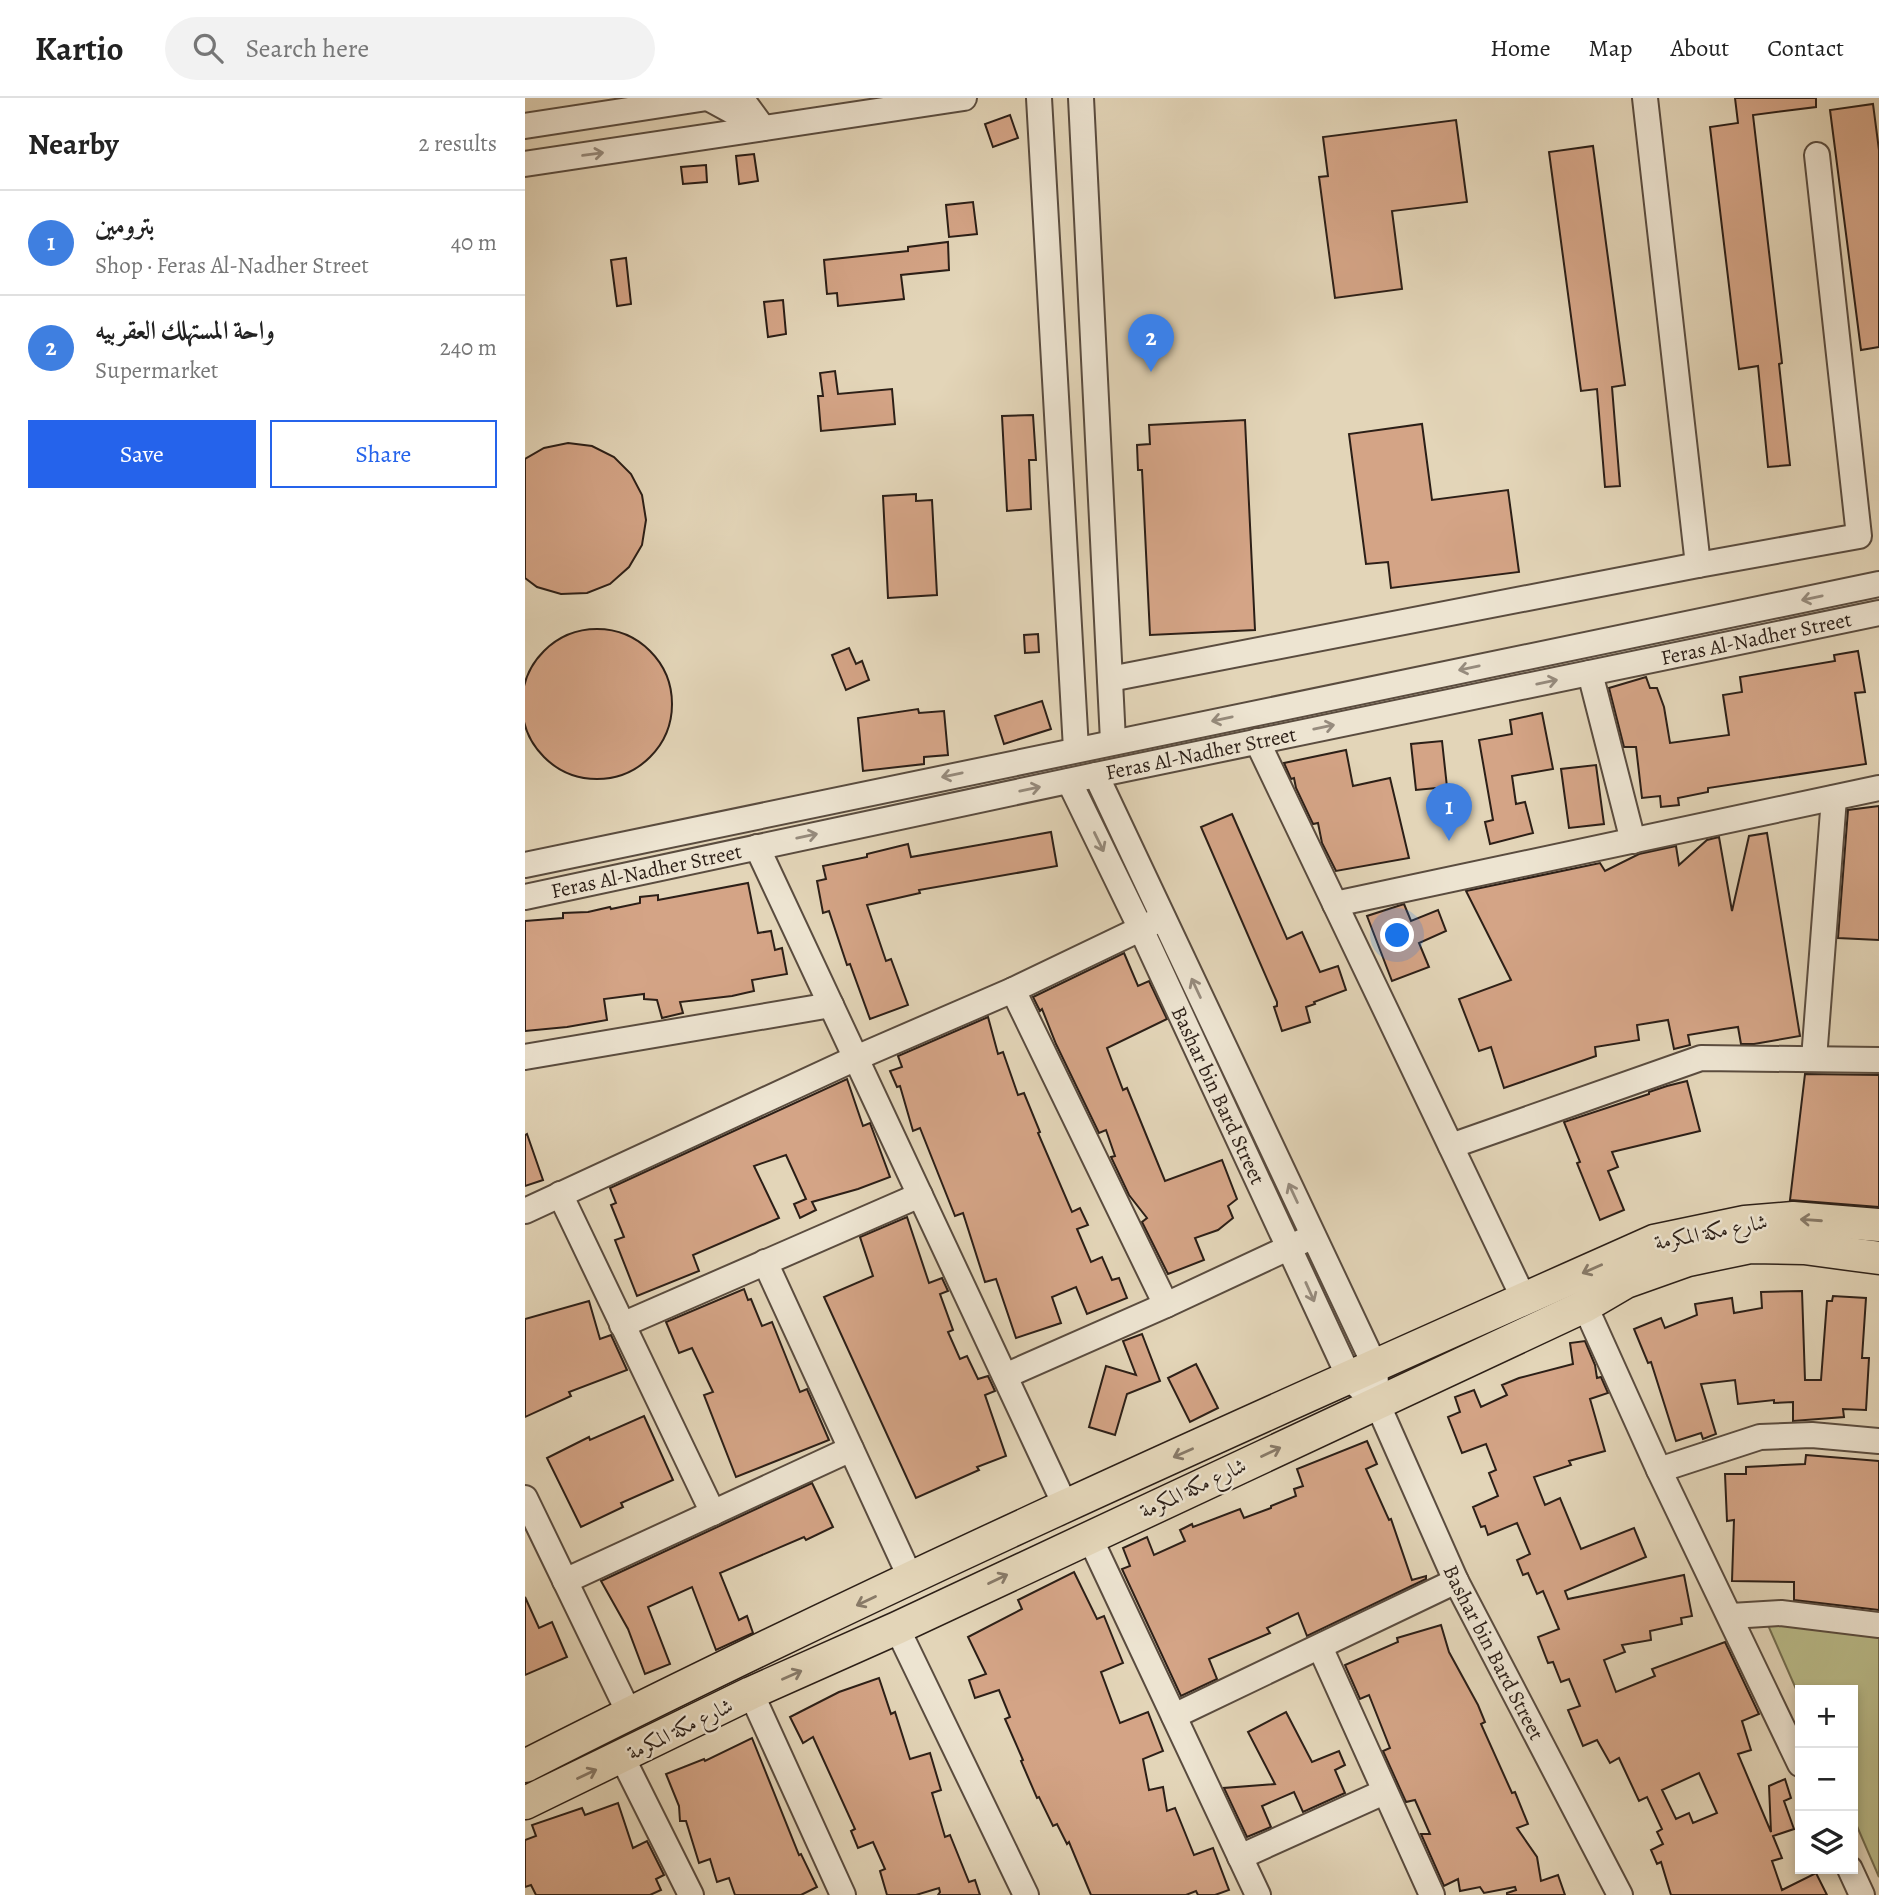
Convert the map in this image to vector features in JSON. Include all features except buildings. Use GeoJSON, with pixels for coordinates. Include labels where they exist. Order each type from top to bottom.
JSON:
{"type":"FeatureCollection","features":[{"type":"Feature","properties":{"kind":"main road","name":"شارع مكة المكرمة"},"geometry":{"type":"LineString","coordinates":[[525,1766],[629,1713],[911,1579],[1654,1241],[1745,1222],[1793,1218],[1879,1225]]}},
{"type":"Feature","properties":{"kind":"main road","name":"شارع مكة المكرمة"},"geometry":{"type":"LineString","coordinates":[[525,1803],[751,1693],[897,1628],[1585,1306],[1626,1282],[1688,1260],[1750,1247],[1804,1248],[1879,1258]]}},
{"type":"Feature","properties":{"kind":"street"},"geometry":{"type":"LineString","coordinates":[[551,122],[573,113],[588,98]]}},
{"type":"Feature","properties":{"kind":"street"},"geometry":{"type":"LineString","coordinates":[[525,126],[707,98],[764,128]]}},
{"type":"Feature","properties":{"kind":"street"},"geometry":{"type":"LineString","coordinates":[[741,98],[764,128]]}},
{"type":"Feature","properties":{"kind":"street"},"geometry":{"type":"LineString","coordinates":[[525,164],[964,98]]}},
{"type":"Feature","properties":{"kind":"street"},"geometry":{"type":"LineString","coordinates":[[1039,98],[1076,749]]}},
{"type":"Feature","properties":{"kind":"street"},"geometry":{"type":"LineString","coordinates":[[1081,98],[1114,741]]}},
{"type":"Feature","properties":{"kind":"street"},"geometry":{"type":"LineString","coordinates":[[1646,98],[1697,565]]}},
{"type":"Feature","properties":{"kind":"street"},"geometry":{"type":"LineString","coordinates":[[1110,679],[1859,536],[1817,155]]}},
{"type":"Feature","properties":{"kind":"street","name":"Feras Al-Nadher Street"},"geometry":{"type":"LineString","coordinates":[[525,865],[1879,584]]}},
{"type":"Feature","properties":{"kind":"street","name":"Feras Al-Nadher Street"},"geometry":{"type":"LineString","coordinates":[[525,897],[1257,741],[1879,613]]}},
{"type":"Feature","properties":{"kind":"street"},"geometry":{"type":"LineString","coordinates":[[1590,673],[1633,841]]}},
{"type":"Feature","properties":{"kind":"street"},"geometry":{"type":"LineString","coordinates":[[1257,741],[1524,1299]]}},
{"type":"Feature","properties":{"kind":"street","name":"Bashar bin Bard Street"},"geometry":{"type":"LineString","coordinates":[[1096,775],[1152,923],[1290,1247],[1362,1372],[1456,1581],[1620,1895]]}},
{"type":"Feature","properties":{"kind":"street","name":"Bashar bin Bard Street"},"geometry":{"type":"LineString","coordinates":[[1069,781],[1152,923],[1314,1236],[1362,1372]]}},
{"type":"Feature","properties":{"kind":"street"},"geometry":{"type":"LineString","coordinates":[[1335,904],[1879,788]]}},
{"type":"Feature","properties":{"kind":"street"},"geometry":{"type":"LineString","coordinates":[[1814,1059],[1834,798]]}},
{"type":"Feature","properties":{"kind":"street"},"geometry":{"type":"LineString","coordinates":[[757,847],[1066,1507]]}},
{"type":"Feature","properties":{"kind":"street"},"geometry":{"type":"LineString","coordinates":[[525,1210],[1013,989],[1152,923]]}},
{"type":"Feature","properties":{"kind":"street"},"geometry":{"type":"LineString","coordinates":[[1013,989],[1167,1306]]}},
{"type":"Feature","properties":{"kind":"street"},"geometry":{"type":"LineString","coordinates":[[525,1057],[831,1005]]}},
{"type":"Feature","properties":{"kind":"street"},"geometry":{"type":"LineString","coordinates":[[1451,1146],[1702,1058],[1879,1060]]}},
{"type":"Feature","properties":{"kind":"street"},"geometry":{"type":"LineString","coordinates":[[560,1194],[713,1513]]}},
{"type":"Feature","properties":{"kind":"street"},"geometry":{"type":"LineString","coordinates":[[622,1325],[920,1195]]}},
{"type":"Feature","properties":{"kind":"street"},"geometry":{"type":"LineString","coordinates":[[1005,1376],[1167,1306],[1314,1236]]}},
{"type":"Feature","properties":{"kind":"street"},"geometry":{"type":"LineString","coordinates":[[765,1262],[911,1579]]}},
{"type":"Feature","properties":{"kind":"street"},"geometry":{"type":"LineString","coordinates":[[1585,1306],[1659,1470],[1795,1753]]}},
{"type":"Feature","properties":{"kind":"street"},"geometry":{"type":"LineString","coordinates":[[1659,1470],[1760,1437],[1812,1434],[1879,1441]]}},
{"type":"Feature","properties":{"kind":"street"},"geometry":{"type":"LineString","coordinates":[[565,1581],[851,1449]]}},
{"type":"Feature","properties":{"kind":"street"},"geometry":{"type":"LineString","coordinates":[[525,1498],[629,1713]]}},
{"type":"Feature","properties":{"kind":"street"},"geometry":{"type":"LineString","coordinates":[[1089,1536],[1258,1895]]}},
{"type":"Feature","properties":{"kind":"street"},"geometry":{"type":"LineString","coordinates":[[1174,1716],[1456,1581]]}},
{"type":"Feature","properties":{"kind":"street"},"geometry":{"type":"LineString","coordinates":[[1731,1616],[1781,1613],[1879,1625]]}},
{"type":"Feature","properties":{"kind":"street"},"geometry":{"type":"LineString","coordinates":[[897,1628],[1026,1895]]}},
{"type":"Feature","properties":{"kind":"street"},"geometry":{"type":"LineString","coordinates":[[1319,1647],[1432,1895]]}},
{"type":"Feature","properties":{"kind":"street"},"geometry":{"type":"LineString","coordinates":[[751,1693],[843,1895]]}},
{"type":"Feature","properties":{"kind":"street"},"geometry":{"type":"LineString","coordinates":[[622,1757],[691,1895]]}},
{"type":"Feature","properties":{"kind":"street"},"geometry":{"type":"LineString","coordinates":[[1240,1857],[1384,1792]]}},
{"type":"Feature","properties":{"kind":"street"},"geometry":{"type":"LineString","coordinates":[[1852,1874],[1862,1895]]}},
{"type":"Feature","properties":{"kind":"green space"},"geometry":{"type":"Polygon","coordinates":[[[1767,1623],[1879,1636],[1879,1877],[1858,1829],[1858,1685],[1795,1687],[1767,1623]]]}},
{"type":"Feature","properties":{"kind":"place","name":"واحة المستهلك العقربيه"},"geometry":{"type":"Point","coordinates":[1151,372]}},
{"type":"Feature","properties":{"kind":"place","name":"بترومين"},"geometry":{"type":"Point","coordinates":[1449,841]}}]}
